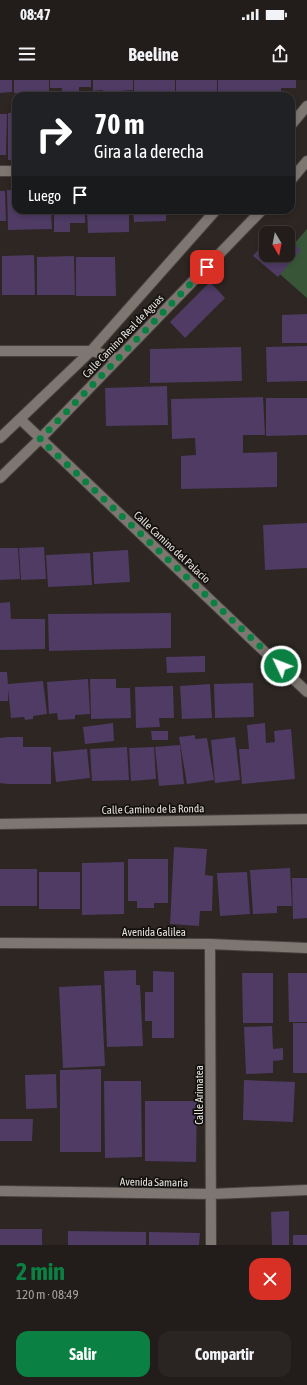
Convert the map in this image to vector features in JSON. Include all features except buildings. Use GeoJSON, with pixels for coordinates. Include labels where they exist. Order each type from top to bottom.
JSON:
{"type":"FeatureCollection","features":[{"type":"Feature","properties":{"kind":"street"},"geometry":{"type":"LineString","coordinates":[[295,120],[307,106]]}},
{"type":"Feature","properties":{"kind":"street"},"geometry":{"type":"LineString","coordinates":[[295,175],[307,161]]}},
{"type":"Feature","properties":{"kind":"street"},"geometry":{"type":"LineString","coordinates":[[0,171],[12,171]]}},
{"type":"Feature","properties":{"kind":"street","name":"Calle Camino Real de Aguas"},"geometry":{"type":"LineString","coordinates":[[0,438],[92,351],[212,214]]}},
{"type":"Feature","properties":{"kind":"street","name":"Calle Camino Real de Aguas"},"geometry":{"type":"LineString","coordinates":[[0,478],[40,439],[258,214]]}},
{"type":"Feature","properties":{"kind":"street"},"geometry":{"type":"LineString","coordinates":[[0,350],[92,351],[118,358]]}},
{"type":"Feature","properties":{"kind":"street","name":"Calle Camino del Palacio"},"geometry":{"type":"LineString","coordinates":[[20,419],[307,692]]}},
{"type":"Feature","properties":{"kind":"street","name":"Calle Camino de la Ronda"},"geometry":{"type":"LineString","coordinates":[[0,824],[307,819]]}},
{"type":"Feature","properties":{"kind":"street","name":"Avenida Galilea"},"geometry":{"type":"LineString","coordinates":[[0,943],[210,944],[307,948]]}},
{"type":"Feature","properties":{"kind":"street","name":"Calle Arimatea"},"geometry":{"type":"LineString","coordinates":[[210,944],[211,1245]]}},
{"type":"Feature","properties":{"kind":"street","name":"Avenida Samaria"},"geometry":{"type":"LineString","coordinates":[[0,1192],[211,1194],[307,1190]]}},
{"type":"Feature","properties":{"kind":"green space"},"geometry":{"type":"Polygon","coordinates":[[[307,229],[307,298],[273,268],[280,262],[295,262],[295,243],[307,229]]]}},
{"type":"Feature","properties":{"kind":"route"},"geometry":{"type":"LineString","coordinates":[[207,267],[40,439],[281,666]]}}]}
